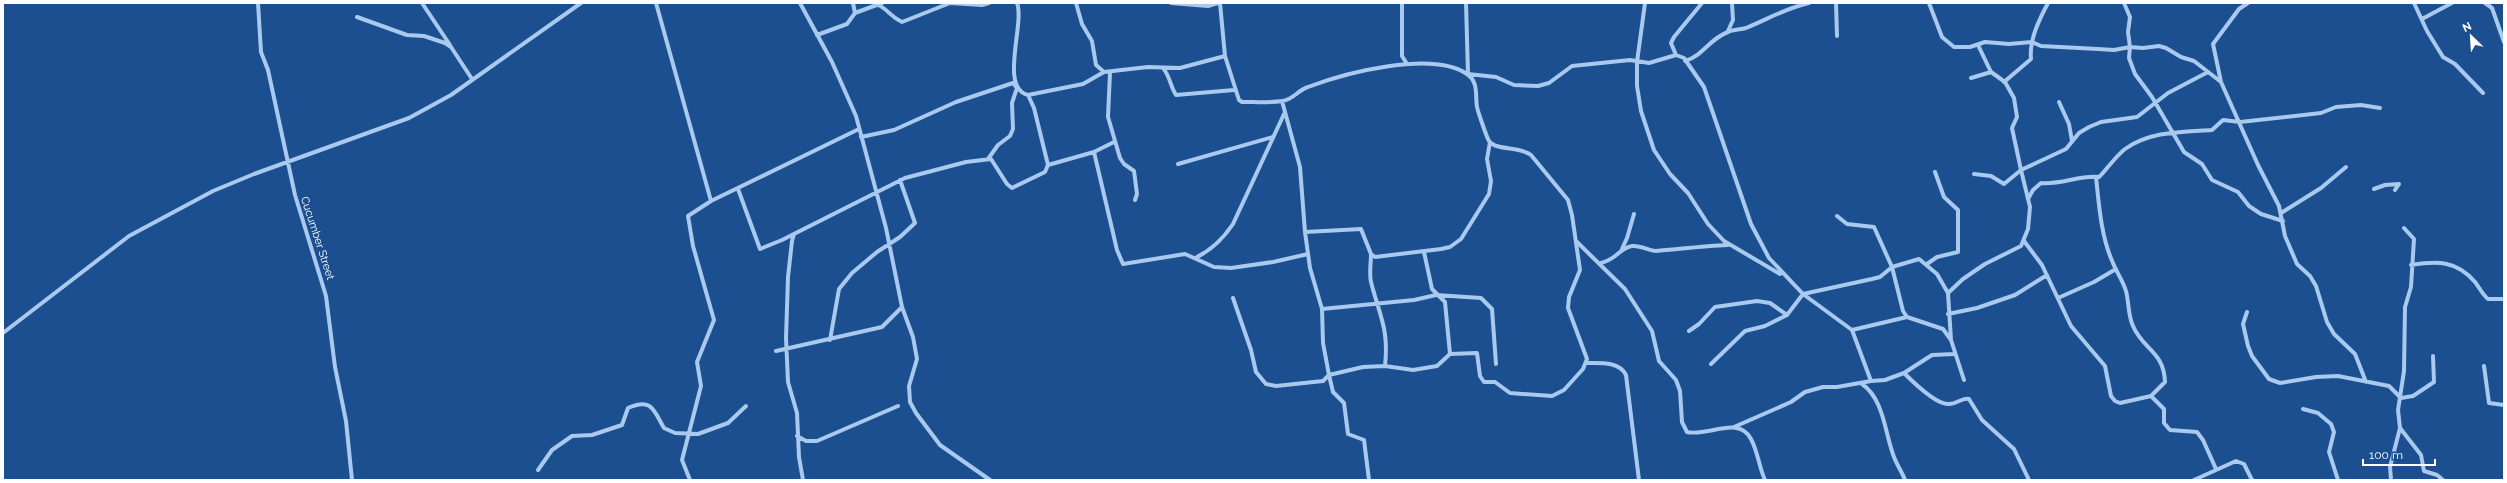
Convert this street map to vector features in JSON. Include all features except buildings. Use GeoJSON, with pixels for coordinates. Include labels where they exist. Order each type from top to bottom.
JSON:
{"type":"FeatureCollection","features":[{"type":"Feature","properties":{"kind":"street","name":"Cucumber Street"},"geometry":{"type":"LineString","coordinates":[[258,3],[261,52],[268,70],[294,195],[326,296],[334,360],[346,421],[352,480]]}},
{"type":"Feature","properties":{"kind":"street"},"geometry":{"type":"LineString","coordinates":[[422,3],[472,79]]}},
{"type":"Feature","properties":{"kind":"street"},"geometry":{"type":"LineString","coordinates":[[3,333],[129,236],[213,191],[287,160],[410,118],[451,95],[581,3]]}},
{"type":"Feature","properties":{"kind":"street"},"geometry":{"type":"LineString","coordinates":[[656,3],[711,201]]}},
{"type":"Feature","properties":{"kind":"street"},"geometry":{"type":"LineString","coordinates":[[800,3],[849,98],[860,129],[889,243],[902,307],[913,338],[917,359],[909,386],[910,402],[916,413],[940,445],[990,480]]}},
{"type":"Feature","properties":{"kind":"street"},"geometry":{"type":"LineString","coordinates":[[853,3],[855,13]]}},
{"type":"Feature","properties":{"kind":"street"},"geometry":{"type":"LineString","coordinates":[[817,35],[848,24],[855,13],[880,4],[892,18],[902,22],[950,3],[982,6],[989,3]]}},
{"type":"Feature","properties":{"kind":"street"},"geometry":{"type":"LineString","coordinates":[[988,159],[998,145],[1010,136],[1013,129],[1012,103],[1017,88],[1014,55],[1020,11],[1017,3]]}},
{"type":"Feature","properties":{"kind":"street"},"geometry":{"type":"LineString","coordinates":[[1076,3],[1082,24],[1092,41],[1096,64],[1104,72],[1110,73],[1134,69],[1180,68],[1225,56]]}},
{"type":"Feature","properties":{"kind":"street"},"geometry":{"type":"LineString","coordinates":[[1171,3],[1208,6],[1219,3],[1225,56],[1236,96],[1242,102],[1282,101],[1312,85],[1347,75],[1407,64],[1445,67],[1468,74],[1496,78],[1514,86],[1538,86],[1549,83],[1572,66],[1630,60],[1649,63],[1676,55]]}},
{"type":"Feature","properties":{"kind":"street"},"geometry":{"type":"LineString","coordinates":[[1402,3],[1402,56],[1407,64]]}},
{"type":"Feature","properties":{"kind":"street"},"geometry":{"type":"LineString","coordinates":[[1233,298],[1252,350],[1256,372],[1266,384],[1276,386],[1295,386],[1323,381],[1329,375],[1362,367],[1385,366],[1420,369],[1437,366],[1450,354],[1477,353],[1480,376],[1484,382],[1495,382],[1510,393],[1552,396],[1564,390],[1586,363],[1587,356],[1568,308],[1569,296],[1580,270],[1568,200],[1525,149],[1495,146],[1490,142],[1477,108],[1476,88],[1468,74],[1466,3]]}},
{"type":"Feature","properties":{"kind":"street"},"geometry":{"type":"LineString","coordinates":[[1645,3],[1637,62],[1639,102],[1654,150],[1670,174],[1688,193],[1708,224],[1728,245],[1782,275]]}},
{"type":"Feature","properties":{"kind":"street"},"geometry":{"type":"LineString","coordinates":[[1702,3],[1674,37],[1671,43],[1676,55],[1685,61],[1704,87],[1753,230],[1769,258],[1782,275],[1803,294],[1852,330],[1872,381]]}},
{"type":"Feature","properties":{"kind":"street"},"geometry":{"type":"LineString","coordinates":[[1728,31],[1732,20],[1732,3]]}},
{"type":"Feature","properties":{"kind":"street"},"geometry":{"type":"LineString","coordinates":[[1685,61],[1700,55],[1712,41],[1728,31],[1743,29],[1770,18],[1790,7],[1809,3]]}},
{"type":"Feature","properties":{"kind":"street"},"geometry":{"type":"LineString","coordinates":[[1836,3],[1837,36]]}},
{"type":"Feature","properties":{"kind":"street"},"geometry":{"type":"LineString","coordinates":[[1929,3],[1939,31],[1946,42],[1954,47],[1978,45],[1985,42],[2009,44],[2032,42],[2041,46],[2114,50],[2130,46],[2143,48],[2159,46],[2181,57],[2194,61],[2221,82]]}},
{"type":"Feature","properties":{"kind":"street"},"geometry":{"type":"LineString","coordinates":[[2004,82],[2031,59],[2032,42],[2048,3]]}},
{"type":"Feature","properties":{"kind":"street"},"geometry":{"type":"LineString","coordinates":[[2124,3],[2130,17],[2128,32],[2130,46],[2129,58],[2135,74],[2184,152],[2202,164],[2212,180],[2238,192],[2249,206],[2261,214],[2282,221]]}},
{"type":"Feature","properties":{"kind":"street"},"geometry":{"type":"LineString","coordinates":[[2414,3],[2427,31],[2443,57],[2455,64],[2483,93]]}},
{"type":"Feature","properties":{"kind":"street"},"geometry":{"type":"LineString","coordinates":[[2422,19],[2452,3]]}},
{"type":"Feature","properties":{"kind":"street"},"geometry":{"type":"LineString","coordinates":[[2485,3],[2492,8],[2504,42]]}},
{"type":"Feature","properties":{"kind":"street"},"geometry":{"type":"LineString","coordinates":[[2246,4],[2239,9],[2213,44],[2221,82],[2280,213],[2285,236],[2297,264],[2310,276],[2316,286],[2327,322],[2334,334],[2355,354],[2366,382]]}},
{"type":"Feature","properties":{"kind":"street"},"geometry":{"type":"LineString","coordinates":[[357,17],[407,35],[437,39],[451,47]]}},
{"type":"Feature","properties":{"kind":"street"},"geometry":{"type":"LineString","coordinates":[[1948,293],[1963,279],[1986,264],[2016,250],[2024,242],[2028,229],[2028,200],[2012,128],[2017,117],[2014,98],[2004,82],[1991,72],[1978,45]]}},
{"type":"Feature","properties":{"kind":"street"},"geometry":{"type":"LineString","coordinates":[[1163,68],[1169,75],[1172,89],[1176,95],[1234,90]]}},
{"type":"Feature","properties":{"kind":"street"},"geometry":{"type":"LineString","coordinates":[[862,137],[894,130],[956,102],[1014,83],[1020,92],[1028,95],[1083,84],[1104,72]]}},
{"type":"Feature","properties":{"kind":"street"},"geometry":{"type":"LineString","coordinates":[[1970,78],[1991,72]]}},
{"type":"Feature","properties":{"kind":"street"},"geometry":{"type":"LineString","coordinates":[[1974,174],[1991,176],[2004,184],[2022,170],[2066,149],[2072,141],[2089,127],[2102,122],[2137,117],[2155,105],[2168,92],[2208,72]]}},
{"type":"Feature","properties":{"kind":"street"},"geometry":{"type":"LineString","coordinates":[[1110,73],[1108,117],[1114,142],[1124,164],[1134,171],[1137,194],[1135,200]]}},
{"type":"Feature","properties":{"kind":"street"},"geometry":{"type":"LineString","coordinates":[[738,189],[760,248],[794,234],[900,180],[934,170],[988,159],[994,160],[1007,184],[1012,188],[1045,172],[1048,165],[1034,108],[1028,95]]}},
{"type":"Feature","properties":{"kind":"street"},"geometry":{"type":"LineString","coordinates":[[1282,101],[1284,113],[1300,167],[1308,254],[1322,309],[1323,343],[1329,375],[1333,392],[1344,403],[1348,434],[1364,440],[1369,480]]}},
{"type":"Feature","properties":{"kind":"street"},"geometry":{"type":"LineString","coordinates":[[2059,102],[2069,124],[2072,141]]}},
{"type":"Feature","properties":{"kind":"street"},"geometry":{"type":"LineString","coordinates":[[2028,200],[2033,190],[2041,183],[2056,185],[2088,176],[2099,177],[2124,150],[2153,135],[2172,134],[2192,130],[2212,130],[2223,120],[2240,122],[2321,113],[2336,107],[2361,105],[2380,108]]}},
{"type":"Feature","properties":{"kind":"street"},"geometry":{"type":"LineString","coordinates":[[1196,258],[1207,252],[1219,242],[1233,224],[1284,113]]}},
{"type":"Feature","properties":{"kind":"street"},"geometry":{"type":"LineString","coordinates":[[690,480],[682,460],[701,386],[697,362],[714,320],[693,246],[688,216],[711,201],[860,129]]}},
{"type":"Feature","properties":{"kind":"street"},"geometry":{"type":"LineString","coordinates":[[1178,164],[1273,137]]}},
{"type":"Feature","properties":{"kind":"street"},"geometry":{"type":"LineString","coordinates":[[1048,165],[1094,152],[1114,142]]}},
{"type":"Feature","properties":{"kind":"street"},"geometry":{"type":"LineString","coordinates":[[1371,254],[1375,257],[1414,251],[1424,252],[1450,247],[1461,239],[1478,214],[1489,194],[1491,181],[1487,159],[1490,142]]}},
{"type":"Feature","properties":{"kind":"street"},"geometry":{"type":"LineString","coordinates":[[1094,152],[1117,250],[1123,264],[1185,254],[1214,267],[1231,268],[1273,262],[1308,254]]}},
{"type":"Feature","properties":{"kind":"street"},"geometry":{"type":"LineString","coordinates":[[2280,213],[2321,188],[2346,166]]}},
{"type":"Feature","properties":{"kind":"street"},"geometry":{"type":"LineString","coordinates":[[1927,264],[1937,258],[1958,252],[1960,241],[1958,210],[1944,198],[1935,172]]}},
{"type":"Feature","properties":{"kind":"street"},"geometry":{"type":"LineString","coordinates":[[2024,242],[2036,256],[2047,275],[2075,333],[2105,366],[2111,396],[2115,401],[2120,403],[2151,396],[2165,382],[2165,372],[2159,356],[2148,347],[2133,327],[2126,290],[2116,269],[2108,246],[2099,208],[2096,177]]}},
{"type":"Feature","properties":{"kind":"street"},"geometry":{"type":"LineString","coordinates":[[830,340],[839,288],[852,273],[915,223],[900,180]]}},
{"type":"Feature","properties":{"kind":"street"},"geometry":{"type":"LineString","coordinates":[[2374,189],[2385,185],[2399,184],[2396,190]]}},
{"type":"Feature","properties":{"kind":"street"},"geometry":{"type":"LineString","coordinates":[[1601,263],[1616,258],[1628,238],[1634,214]]}},
{"type":"Feature","properties":{"kind":"street"},"geometry":{"type":"LineString","coordinates":[[1837,216],[1847,224],[1874,227],[1892,267],[1900,303],[1907,317]]}},
{"type":"Feature","properties":{"kind":"street"},"geometry":{"type":"LineString","coordinates":[[2391,480],[2390,467],[2400,428],[2398,410],[2401,398],[2407,324],[2405,308],[2411,287],[2411,265],[2414,239],[2404,228]]}},
{"type":"Feature","properties":{"kind":"street"},"geometry":{"type":"LineString","coordinates":[[1305,232],[1361,229],[1371,254],[1370,280],[1378,302],[1387,342],[1385,366]]}},
{"type":"Feature","properties":{"kind":"street"},"geometry":{"type":"LineString","coordinates":[[794,234],[787,295],[788,382],[797,413],[800,472],[803,480]]}},
{"type":"Feature","properties":{"kind":"street"},"geometry":{"type":"LineString","coordinates":[[1576,241],[1601,263],[1625,289],[1652,331],[1658,361],[1676,380],[1680,391],[1682,422],[1687,432],[1695,434],[1734,427],[1791,402],[1805,392],[1823,387],[1862,384],[1872,381],[1885,380],[1904,373],[1932,355],[1954,354]]}},
{"type":"Feature","properties":{"kind":"street"},"geometry":{"type":"LineString","coordinates":[[1622,249],[1633,246],[1654,251],[1687,246],[1728,245]]}},
{"type":"Feature","properties":{"kind":"street"},"geometry":{"type":"LineString","coordinates":[[1424,252],[1432,289],[1436,295],[1445,302],[1450,354]]}},
{"type":"Feature","properties":{"kind":"street"},"geometry":{"type":"LineString","coordinates":[[1711,364],[1745,331],[1766,326],[1787,315],[1803,294],[1880,277],[1892,267],[1919,259],[1927,264],[1937,274],[1948,293],[1950,340]]}},
{"type":"Feature","properties":{"kind":"street"},"geometry":{"type":"LineString","coordinates":[[2411,265],[2437,261],[2450,263],[2468,274],[2488,299],[2504,299]]}},
{"type":"Feature","properties":{"kind":"street"},"geometry":{"type":"LineString","coordinates":[[2058,298],[2094,282],[2116,269]]}},
{"type":"Feature","properties":{"kind":"street"},"geometry":{"type":"LineString","coordinates":[[1948,314],[1977,308],[2015,295],[2047,275]]}},
{"type":"Feature","properties":{"kind":"street"},"geometry":{"type":"LineString","coordinates":[[1322,309],[1378,302],[1414,300],[1436,295],[1481,298],[1492,309],[1496,364]]}},
{"type":"Feature","properties":{"kind":"street"},"geometry":{"type":"LineString","coordinates":[[1689,331],[1699,324],[1715,307],[1757,301],[1770,303],[1787,315]]}},
{"type":"Feature","properties":{"kind":"street"},"geometry":{"type":"LineString","coordinates":[[776,351],[882,327],[902,307]]}},
{"type":"Feature","properties":{"kind":"street"},"geometry":{"type":"LineString","coordinates":[[2248,312],[2243,324],[2248,346],[2252,356],[2269,379],[2280,384],[2316,377],[2338,376],[2389,386],[2401,398]]}},
{"type":"Feature","properties":{"kind":"street"},"geometry":{"type":"LineString","coordinates":[[1852,330],[1907,317],[1944,329],[1950,340],[1964,380]]}},
{"type":"Feature","properties":{"kind":"street"},"geometry":{"type":"LineString","coordinates":[[2401,398],[2413,396],[2434,382],[2433,356]]}},
{"type":"Feature","properties":{"kind":"street"},"geometry":{"type":"LineString","coordinates":[[1586,363],[1612,364],[1624,370],[1626,375],[1639,480]]}},
{"type":"Feature","properties":{"kind":"street"},"geometry":{"type":"LineString","coordinates":[[2484,366],[2488,403],[2504,405]]}},
{"type":"Feature","properties":{"kind":"street"},"geometry":{"type":"LineString","coordinates":[[1904,373],[1915,384],[1942,403],[1950,404],[1966,398],[1969,399],[1982,420],[2014,449],[2029,480]]}},
{"type":"Feature","properties":{"kind":"street"},"geometry":{"type":"LineString","coordinates":[[1862,384],[1870,390],[1876,403],[1894,456],[1905,480]]}},
{"type":"Feature","properties":{"kind":"street"},"geometry":{"type":"LineString","coordinates":[[2151,396],[2164,409],[2164,423],[2170,430],[2197,432],[2203,440],[2216,469]]}},
{"type":"Feature","properties":{"kind":"street"},"geometry":{"type":"LineString","coordinates":[[538,470],[552,450],[565,440],[572,436],[592,435],[622,425],[628,408],[635,405],[649,405],[655,409],[664,428],[689,435],[728,423],[746,406]]}},
{"type":"Feature","properties":{"kind":"street"},"geometry":{"type":"LineString","coordinates":[[798,436],[806,441],[817,441],[898,406]]}},
{"type":"Feature","properties":{"kind":"street"},"geometry":{"type":"LineString","coordinates":[[2303,409],[2318,413],[2331,424],[2334,432],[2329,452],[2338,480]]}},
{"type":"Feature","properties":{"kind":"street"},"geometry":{"type":"LineString","coordinates":[[1734,427],[1744,429],[1751,438],[1765,480]]}},
{"type":"Feature","properties":{"kind":"street"},"geometry":{"type":"LineString","coordinates":[[2400,428],[2421,455],[2424,471],[2437,475],[2443,480]]}},
{"type":"Feature","properties":{"kind":"street"},"geometry":{"type":"LineString","coordinates":[[2194,480],[2232,462],[2240,462],[2244,464],[2252,480]]}}]}
